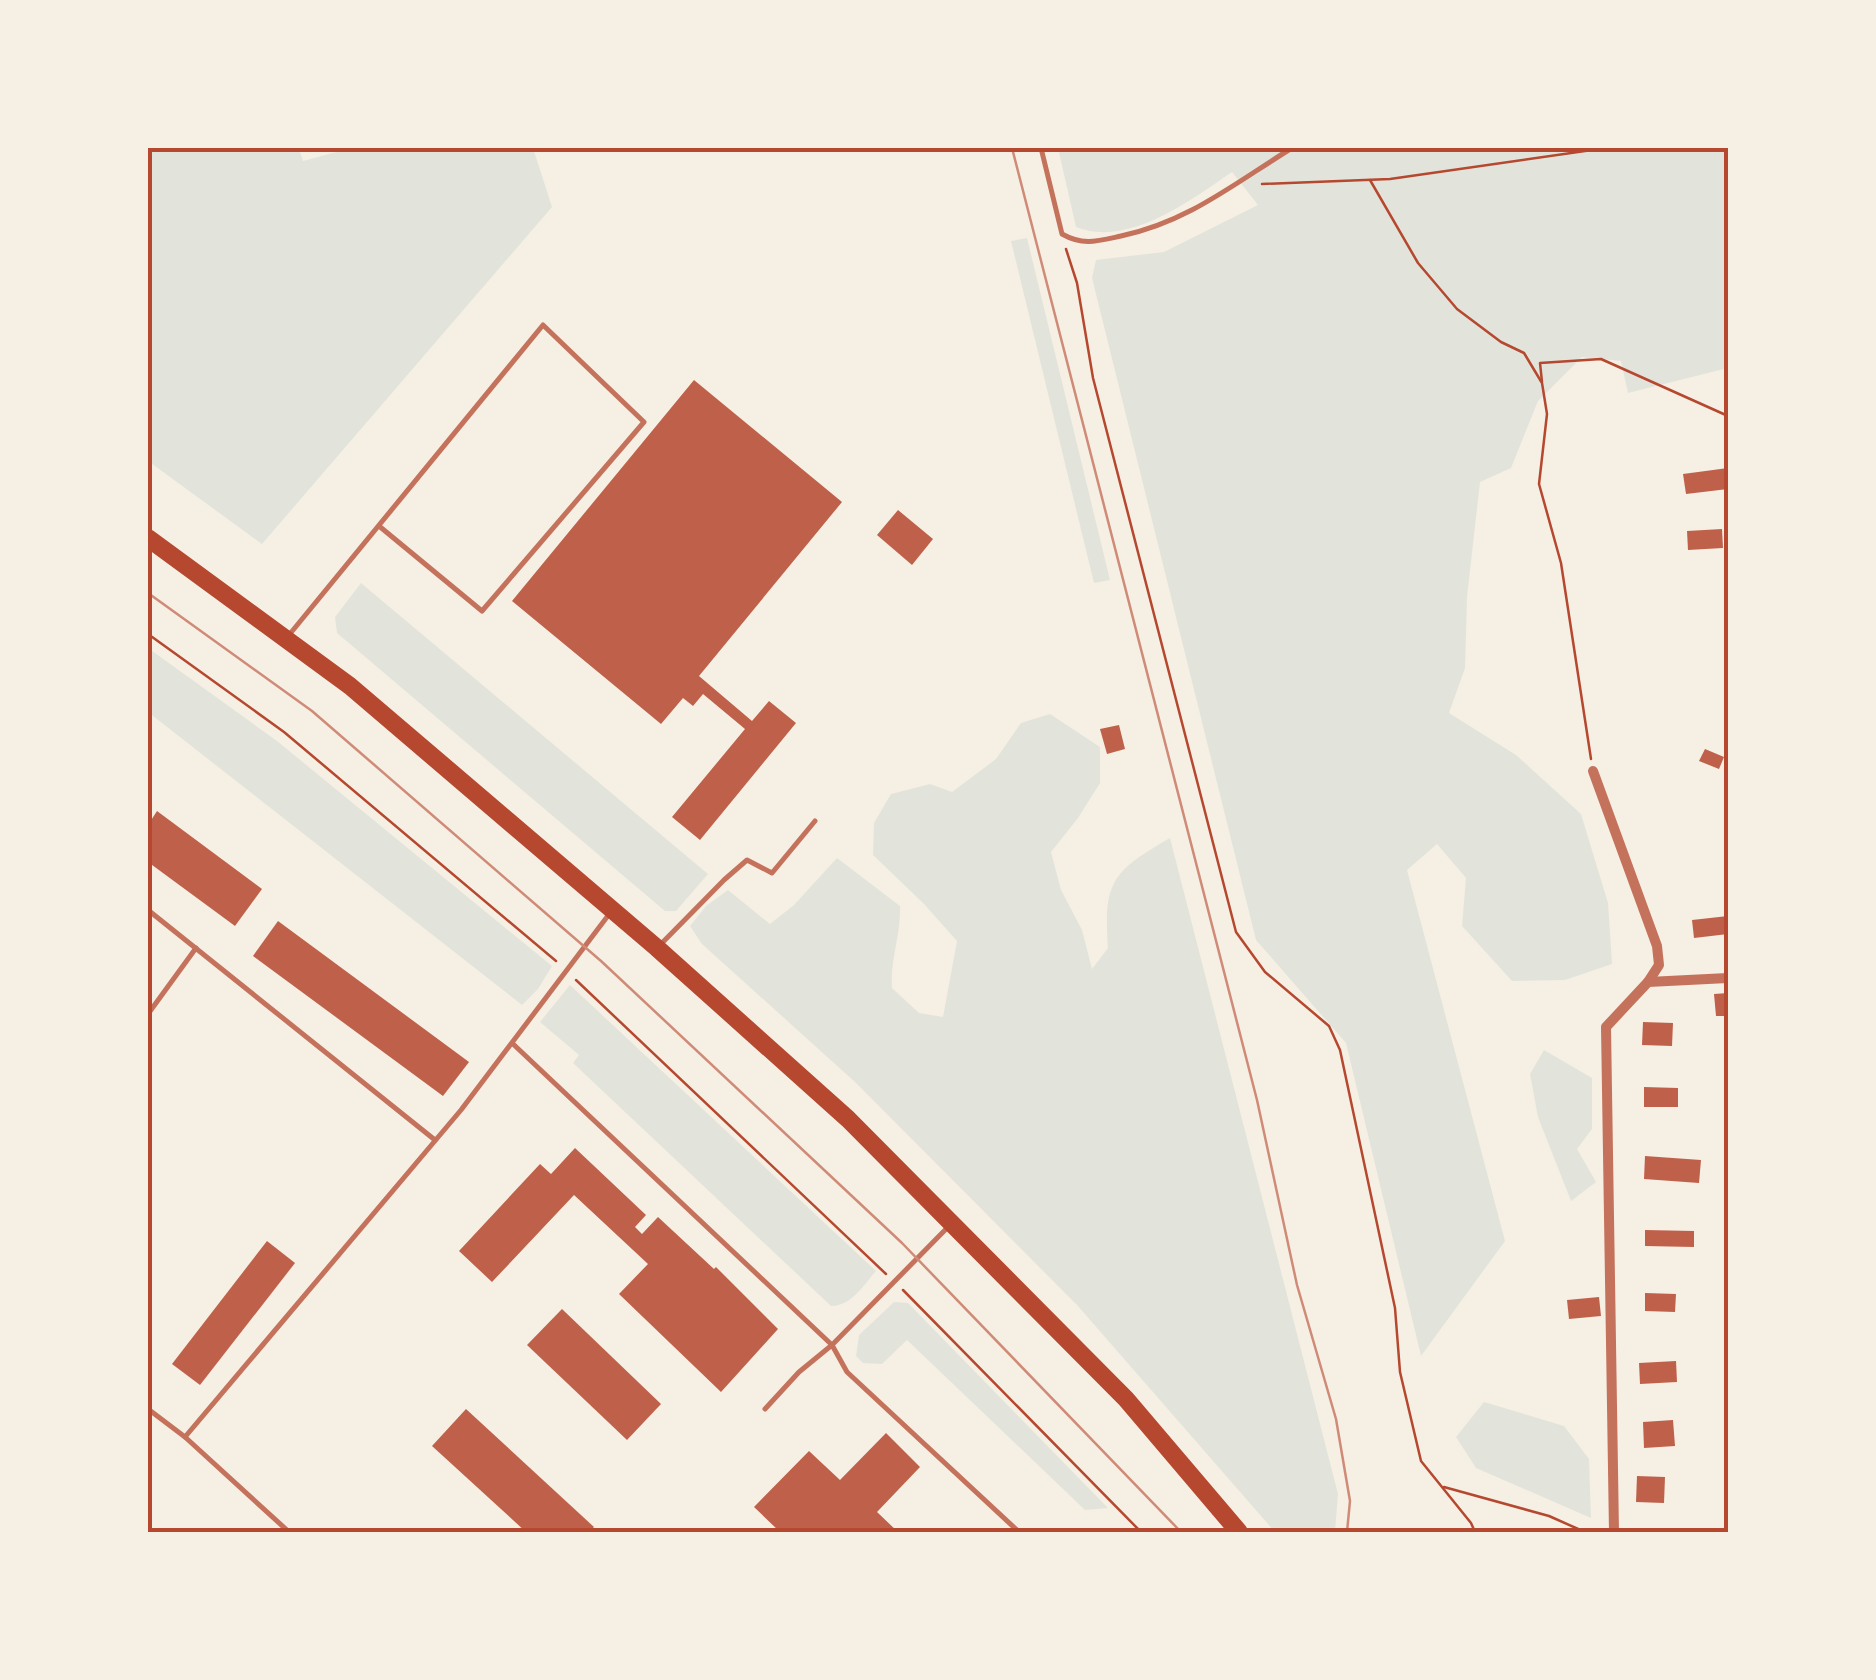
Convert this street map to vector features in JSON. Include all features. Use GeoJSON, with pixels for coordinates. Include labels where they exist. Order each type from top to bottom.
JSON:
{"type":"FeatureCollection","features":[{"type":"Feature","properties":{"kind":"main road"},"geometry":{"type":"LineString","coordinates":[[148,538],[350,686],[657,948],[848,1118],[1126,1399],[1239,1532]]}},
{"type":"Feature","properties":{"kind":"street"},"geometry":{"type":"LineString","coordinates":[[1594,772],[1657,946],[1659,965],[1606,1027],[1614,1532]]}},
{"type":"Feature","properties":{"kind":"street"},"geometry":{"type":"LineString","coordinates":[[1648,982],[1728,978]]}},
{"type":"Feature","properties":{"kind":"lane"},"geometry":{"type":"LineString","coordinates":[[1041,148],[1062,234],[1078,243],[1154,229],[1203,207],[1292,148]]}},
{"type":"Feature","properties":{"kind":"lane"},"geometry":{"type":"LineString","coordinates":[[287,637],[542,325],[644,422],[482,611],[380,526]]}},
{"type":"Feature","properties":{"kind":"lane"},"geometry":{"type":"LineString","coordinates":[[657,948],[748,860],[772,874],[815,821]]}},
{"type":"Feature","properties":{"kind":"lane"},"geometry":{"type":"LineString","coordinates":[[148,910],[435,1140]]}},
{"type":"Feature","properties":{"kind":"lane"},"geometry":{"type":"LineString","coordinates":[[185,1436],[435,1140],[612,910]]}},
{"type":"Feature","properties":{"kind":"lane"},"geometry":{"type":"LineString","coordinates":[[148,1014],[196,948]]}},
{"type":"Feature","properties":{"kind":"lane"},"geometry":{"type":"LineString","coordinates":[[512,1042],[832,1345],[846,1372],[1020,1532]]}},
{"type":"Feature","properties":{"kind":"lane"},"geometry":{"type":"LineString","coordinates":[[765,1409],[952,1222]]}},
{"type":"Feature","properties":{"kind":"lane"},"geometry":{"type":"LineString","coordinates":[[148,1409],[185,1436],[288,1532]]}},
{"type":"Feature","properties":{"kind":"path"},"geometry":{"type":"LineString","coordinates":[[1230,186],[1370,180],[1606,148]]}},
{"type":"Feature","properties":{"kind":"path"},"geometry":{"type":"LineString","coordinates":[[1370,180],[1418,264],[1458,309],[1501,342],[1524,353],[1542,383]]}},
{"type":"Feature","properties":{"kind":"path"},"geometry":{"type":"LineString","coordinates":[[1062,234],[1077,284],[1093,378],[1236,932],[1265,972],[1329,1026],[1340,1050],[1395,1308],[1400,1372],[1420,1461],[1475,1532]]}},
{"type":"Feature","properties":{"kind":"path"},"geometry":{"type":"LineString","coordinates":[[1594,772],[1561,563],[1539,484],[1547,414],[1540,363],[1602,359],[1728,416]]}},
{"type":"Feature","properties":{"kind":"path"},"geometry":{"type":"LineString","coordinates":[[148,634],[284,732],[566,970],[895,1282],[1141,1532]]}},
{"type":"Feature","properties":{"kind":"path"},"geometry":{"type":"LineString","coordinates":[[1440,1486],[1550,1516],[1584,1532]]}},
{"type":"Feature","properties":{"kind":"shaded area"},"geometry":{"type":"Polygon","coordinates":[[[148,148],[299,148],[303,161],[351,148],[533,148],[552,207],[262,544],[148,461],[148,148]]]}},
{"type":"Feature","properties":{"kind":"shaded area"},"geometry":{"type":"Polygon","coordinates":[[[1058,148],[1728,148],[1728,368],[1628,393],[1621,361],[1582,357],[1538,401],[1511,468],[1480,482],[1467,597],[1465,668],[1449,713],[1516,755],[1581,814],[1608,903],[1612,964],[1565,980],[1512,981],[1462,926],[1466,878],[1437,844],[1407,870],[1505,1241],[1421,1356],[1346,1043],[1256,940],[1092,278],[1096,260],[1164,252],[1258,205],[1232,172],[1178,207],[1137,226],[1096,232],[1076,227],[1058,148]]]}},
{"type":"Feature","properties":{"kind":"shaded area"},"geometry":{"type":"Polygon","coordinates":[[[1027,238],[1110,580],[1094,583],[1011,241],[1027,238]]]}},
{"type":"Feature","properties":{"kind":"shaded area"},"geometry":{"type":"Polygon","coordinates":[[[361,583],[708,874],[676,911],[665,911],[337,633],[335,617],[361,583]]]}},
{"type":"Feature","properties":{"kind":"shaded area"},"geometry":{"type":"Polygon","coordinates":[[[148,648],[277,741],[552,966],[538,989],[522,1005],[148,712],[148,648]]]}},
{"type":"Feature","properties":{"kind":"shaded area"},"geometry":{"type":"Polygon","coordinates":[[[1050,714],[1100,747],[1100,783],[1051,852],[1061,890],[1082,930],[1092,969],[1108,948],[1108,907],[1116,880],[1136,860],[1170,838],[1338,1494],[1335,1532],[1275,1532],[1077,1305],[855,1082],[702,944],[690,926],[706,906],[728,890],[770,924],[794,905],[837,858],[900,906],[892,988],[919,1013],[943,1017],[957,941],[873,855],[874,823],[891,794],[930,784],[952,792],[996,759],[1021,723],[1050,714]]]}},
{"type":"Feature","properties":{"kind":"shaded area"},"geometry":{"type":"Polygon","coordinates":[[[570,985],[876,1271],[856,1294],[845,1303],[831,1306],[573,1063],[579,1055],[540,1022],[570,985]]]}},
{"type":"Feature","properties":{"kind":"shaded area"},"geometry":{"type":"Polygon","coordinates":[[[1544,1050],[1592,1078],[1592,1129],[1577,1149],[1596,1182],[1571,1201],[1538,1117],[1530,1074],[1544,1050]]]}},
{"type":"Feature","properties":{"kind":"shaded area"},"geometry":{"type":"Polygon","coordinates":[[[894,1302],[908,1303],[1108,1508],[1085,1510],[907,1340],[882,1364],[863,1363],[856,1356],[859,1335],[894,1302]]]}},
{"type":"Feature","properties":{"kind":"shaded area"},"geometry":{"type":"Polygon","coordinates":[[[1484,1402],[1564,1426],[1589,1459],[1591,1518],[1476,1468],[1456,1437],[1484,1402]]]}},
{"type":"Feature","properties":{"kind":"building"},"geometry":{"type":"Polygon","coordinates":[[[694,380],[842,502],[699,676],[752,721],[769,701],[796,723],[700,840],[672,817],[745,729],[703,694],[693,706],[683,698],[661,724],[512,601],[694,380]]]}},
{"type":"Feature","properties":{"kind":"building"},"geometry":{"type":"Polygon","coordinates":[[[1728,468],[1728,489],[1686,494],[1683,474],[1728,468]]]}},
{"type":"Feature","properties":{"kind":"building"},"geometry":{"type":"Polygon","coordinates":[[[898,510],[933,539],[912,565],[877,535],[898,510]]]}},
{"type":"Feature","properties":{"kind":"building"},"geometry":{"type":"Polygon","coordinates":[[[1722,529],[1723,548],[1688,550],[1687,531],[1722,529]]]}},
{"type":"Feature","properties":{"kind":"building"},"geometry":{"type":"Polygon","coordinates":[[[1119,725],[1125,749],[1107,754],[1100,729],[1119,725]]]}},
{"type":"Feature","properties":{"kind":"building"},"geometry":{"type":"Polygon","coordinates":[[[1705,749],[1724,757],[1719,769],[1699,761],[1705,749]]]}},
{"type":"Feature","properties":{"kind":"building"},"geometry":{"type":"Polygon","coordinates":[[[157,811],[262,889],[235,926],[148,862],[148,825],[157,811]]]}},
{"type":"Feature","properties":{"kind":"building"},"geometry":{"type":"Polygon","coordinates":[[[1728,916],[1728,934],[1694,938],[1692,920],[1728,916]]]}},
{"type":"Feature","properties":{"kind":"building"},"geometry":{"type":"Polygon","coordinates":[[[278,921],[469,1062],[443,1096],[253,956],[278,921]]]}},
{"type":"Feature","properties":{"kind":"building"},"geometry":{"type":"Polygon","coordinates":[[[1728,993],[1728,1016],[1716,1016],[1714,994],[1728,993]]]}},
{"type":"Feature","properties":{"kind":"building"},"geometry":{"type":"Polygon","coordinates":[[[1643,1022],[1673,1023],[1672,1046],[1642,1045],[1643,1022]]]}},
{"type":"Feature","properties":{"kind":"building"},"geometry":{"type":"Polygon","coordinates":[[[1644,1087],[1678,1088],[1678,1107],[1644,1107],[1644,1087]]]}},
{"type":"Feature","properties":{"kind":"building"},"geometry":{"type":"Polygon","coordinates":[[[575,1148],[646,1215],[635,1227],[642,1234],[658,1217],[716,1267],[778,1329],[721,1392],[619,1294],[648,1264],[574,1195],[492,1282],[459,1251],[540,1164],[551,1174],[575,1148]]]}},
{"type":"Feature","properties":{"kind":"building"},"geometry":{"type":"Polygon","coordinates":[[[1645,1156],[1701,1160],[1699,1183],[1644,1179],[1645,1156]]]}},
{"type":"Feature","properties":{"kind":"building"},"geometry":{"type":"Polygon","coordinates":[[[1645,1230],[1694,1231],[1694,1247],[1645,1246],[1645,1230]]]}},
{"type":"Feature","properties":{"kind":"building"},"geometry":{"type":"Polygon","coordinates":[[[267,1241],[295,1263],[200,1385],[172,1364],[267,1241]]]}},
{"type":"Feature","properties":{"kind":"building"},"geometry":{"type":"Polygon","coordinates":[[[1645,1293],[1676,1294],[1675,1312],[1645,1311],[1645,1293]]]}},
{"type":"Feature","properties":{"kind":"building"},"geometry":{"type":"Polygon","coordinates":[[[1599,1297],[1601,1316],[1569,1319],[1567,1300],[1599,1297]]]}},
{"type":"Feature","properties":{"kind":"building"},"geometry":{"type":"Polygon","coordinates":[[[562,1309],[661,1404],[627,1440],[527,1345],[562,1309]]]}},
{"type":"Feature","properties":{"kind":"building"},"geometry":{"type":"Polygon","coordinates":[[[1676,1361],[1677,1382],[1640,1384],[1639,1363],[1676,1361]]]}},
{"type":"Feature","properties":{"kind":"building"},"geometry":{"type":"Polygon","coordinates":[[[466,1409],[594,1527],[589,1532],[526,1532],[432,1446],[466,1409]]]}},
{"type":"Feature","properties":{"kind":"building"},"geometry":{"type":"Polygon","coordinates":[[[1673,1420],[1675,1446],[1644,1448],[1643,1422],[1673,1420]]]}},
{"type":"Feature","properties":{"kind":"building"},"geometry":{"type":"Polygon","coordinates":[[[886,1433],[920,1467],[877,1512],[898,1532],[780,1532],[754,1507],[809,1451],[840,1480],[886,1433]]]}},
{"type":"Feature","properties":{"kind":"building"},"geometry":{"type":"Polygon","coordinates":[[[1637,1476],[1665,1477],[1664,1503],[1636,1502],[1637,1476]]]}},
{"type":"Feature","properties":{"kind":"tram line"},"geometry":{"type":"LineString","coordinates":[[1012,148],[1257,1100],[1297,1285],[1336,1419],[1350,1501],[1347,1532]]}},
{"type":"Feature","properties":{"kind":"tram line"},"geometry":{"type":"LineString","coordinates":[[148,593],[312,711],[601,961],[902,1243],[1181,1532]]}}]}
